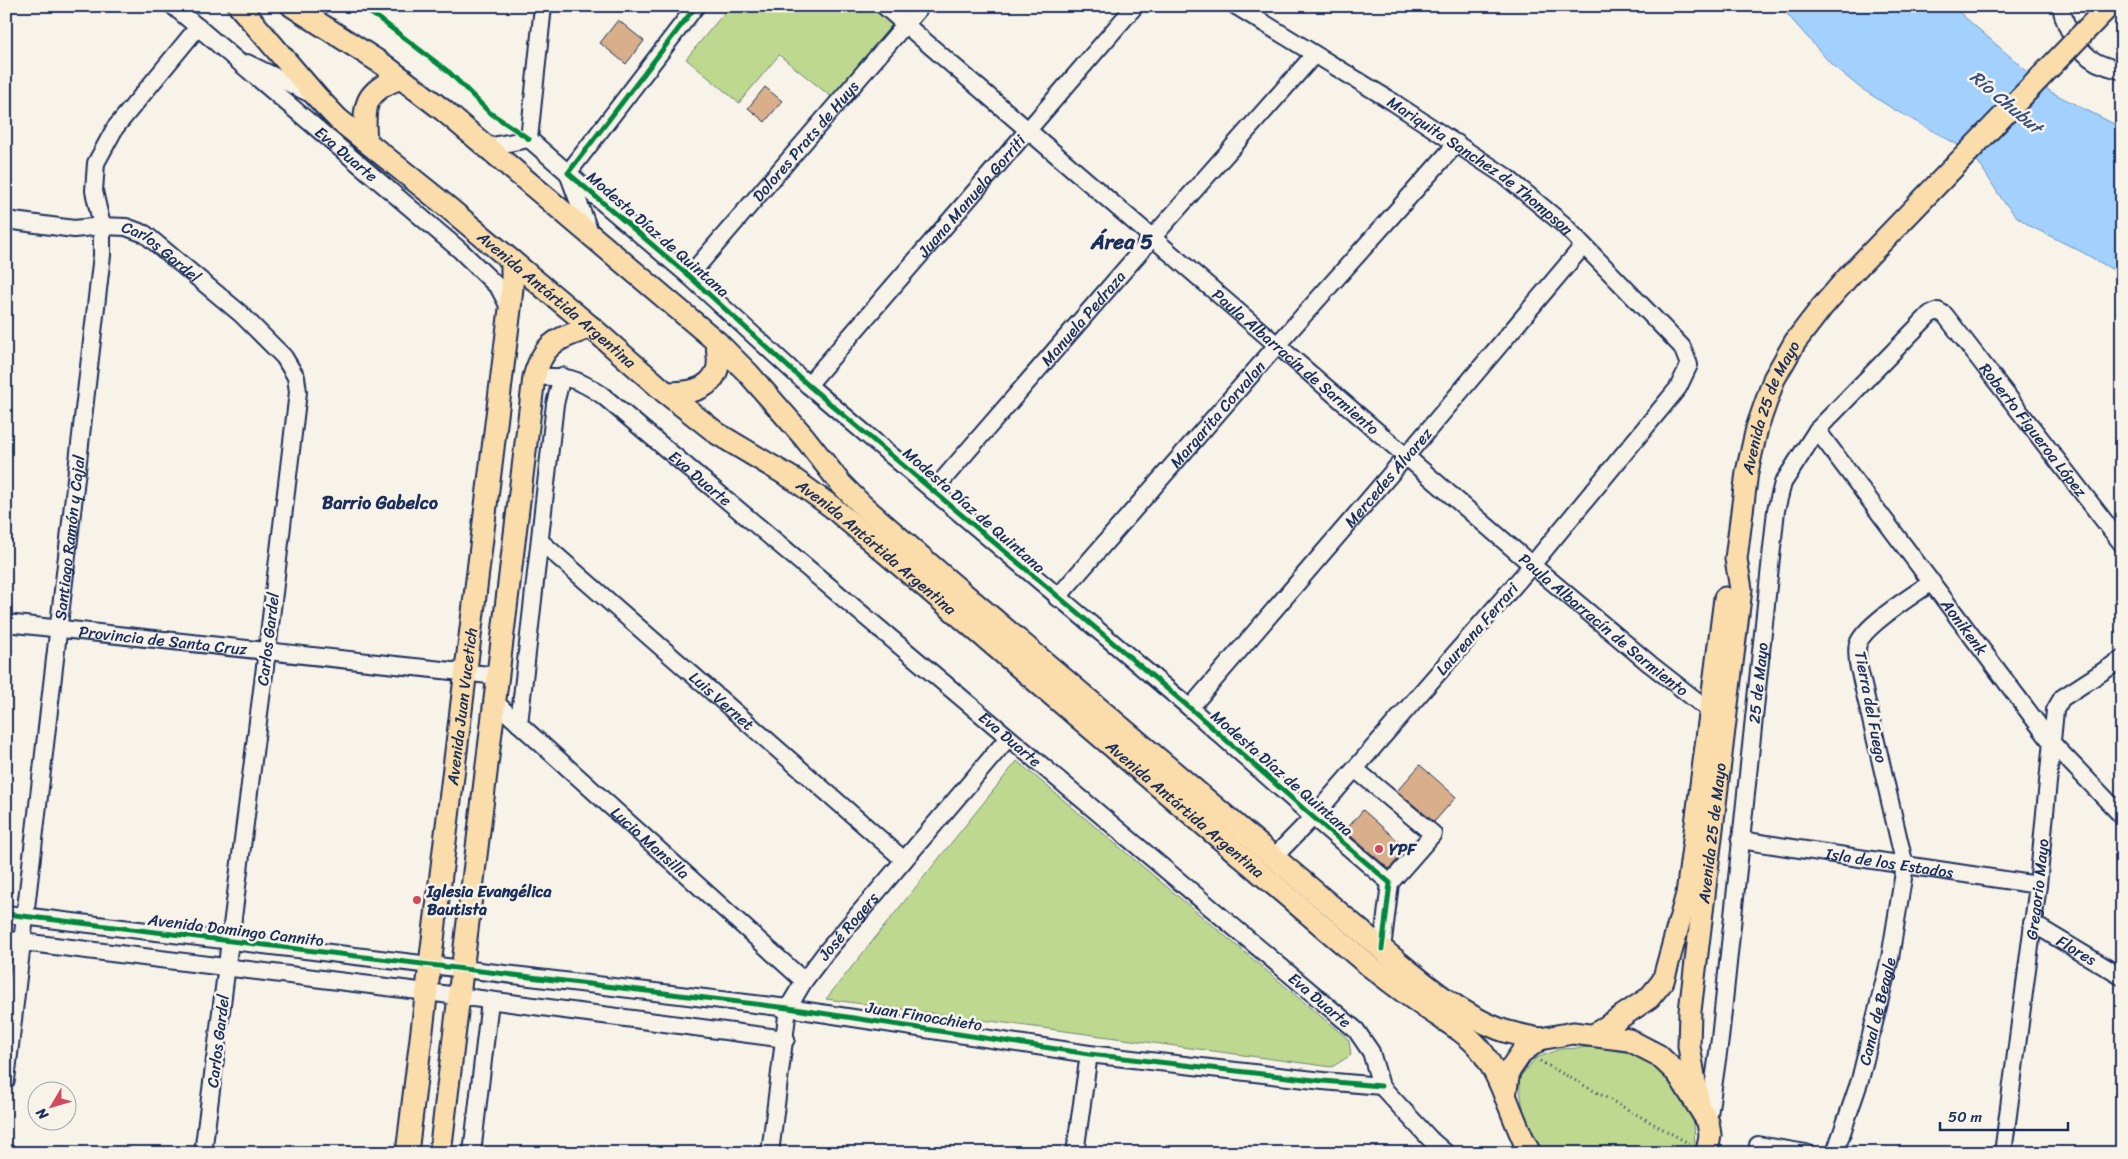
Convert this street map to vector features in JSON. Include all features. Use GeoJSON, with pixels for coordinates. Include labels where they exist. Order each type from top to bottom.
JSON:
{"type":"FeatureCollection","features":[{"type":"Feature","properties":{"kind":"main road","name":"Avenida Antártida Argentina"},"geometry":{"type":"LineString","coordinates":[[239,6],[338,119],[591,326],[666,393],[718,434],[795,480],[832,507],[1367,964],[1411,998],[1465,1035],[1480,1050],[1491,1066],[1530,1153]]}},
{"type":"Feature","properties":{"kind":"main road","name":"Avenida Antártida Argentina"},"geometry":{"type":"LineString","coordinates":[[292,6],[384,65],[443,110],[716,342],[748,373],[804,437],[841,484],[863,506],[1382,949],[1434,990],[1477,1019],[1500,1029],[1540,1039]]}},
{"type":"Feature","properties":{"kind":"main road","name":"Avenida 25 de Mayo"},"geometry":{"type":"LineString","coordinates":[[1594,1034],[1649,998],[1663,982],[1687,894],[1728,580],[1736,559],[1747,472],[1756,428],[1774,379],[1795,342],[1849,276],[2109,6]]}},
{"type":"Feature","properties":{"kind":"main road"},"geometry":{"type":"LineString","coordinates":[[366,141],[365,106],[377,90],[386,83],[401,78]]}},
{"type":"Feature","properties":{"kind":"main road","name":"Avenida Juan Vucetich"},"geometry":{"type":"LineString","coordinates":[[407,1153],[510,309],[512,261]]}},
{"type":"Feature","properties":{"kind":"main road","name":"Avenida Juan Vucetich"},"geometry":{"type":"LineString","coordinates":[[440,1153],[534,377],[540,359],[548,346],[561,338],[591,326]]}},
{"type":"Feature","properties":{"kind":"main road"},"geometry":{"type":"LineString","coordinates":[[666,393],[688,393],[700,389],[711,379],[717,370],[716,342]]}},
{"type":"Feature","properties":{"kind":"main road","name":"Avenida 25 de Mayo"},"geometry":{"type":"LineString","coordinates":[[1704,1133],[1689,1046],[1690,1011],[1741,589],[1736,559]]}},
{"type":"Feature","properties":{"kind":"main road"},"geometry":{"type":"LineString","coordinates":[[1505,1096],[1509,1071],[1522,1052],[1540,1039],[1573,1033],[1594,1034],[1630,1040],[1658,1055],[1678,1074],[1704,1133],[1725,1153]]}},
{"type":"Feature","properties":{"kind":"street","name":"Eva Duarte"},"geometry":{"type":"LineString","coordinates":[[173,6],[462,251],[499,288],[510,309]]}},
{"type":"Feature","properties":{"kind":"street"},"geometry":{"type":"LineString","coordinates":[[487,147],[529,139],[543,6]]}},
{"type":"Feature","properties":{"kind":"street"},"geometry":{"type":"LineString","coordinates":[[591,236],[568,172],[696,6]]}},
{"type":"Feature","properties":{"kind":"street","name":"Paula Albarracín de Sarmiento"},"geometry":{"type":"LineString","coordinates":[[884,6],[1407,455],[1532,565],[1650,664],[1710,711]]}},
{"type":"Feature","properties":{"kind":"street","name":"Dolores Prats de Huys"},"geometry":{"type":"LineString","coordinates":[[690,276],[921,6]]}},
{"type":"Feature","properties":{"kind":"street","name":"Juana Manuela Gorriti"},"geometry":{"type":"LineString","coordinates":[[808,384],[1135,6]]}},
{"type":"Feature","properties":{"kind":"street","name":"Mariquita Sanchez de Thompson"},"geometry":{"type":"LineString","coordinates":[[1236,6],[1457,143],[1506,176],[1562,224],[1682,347],[1689,365]]}},
{"type":"Feature","properties":{"kind":"street"},"geometry":{"type":"LineString","coordinates":[[2061,6],[2063,20],[2082,51],[2095,62],[2122,71]]}},
{"type":"Feature","properties":{"kind":"street","name":"Santiago Ramón y Cajal"},"geometry":{"type":"LineString","coordinates":[[6,1080],[14,941],[25,917],[102,255],[102,226],[94,190],[96,163],[115,128],[198,27]]}},
{"type":"Feature","properties":{"kind":"street"},"geometry":{"type":"LineString","coordinates":[[227,53],[317,97]]}},
{"type":"Feature","properties":{"kind":"street","name":"Manuela Pedraza"},"geometry":{"type":"LineString","coordinates":[[933,491],[1314,55]]}},
{"type":"Feature","properties":{"kind":"street","name":"Modesta Díaz de Quintana"},"geometry":{"type":"LineString","coordinates":[[529,139],[690,276],[808,384],[1057,598],[1190,708],[1390,883]]}},
{"type":"Feature","properties":{"kind":"street","name":"Margarita Corvalan"},"geometry":{"type":"LineString","coordinates":[[1057,598],[1278,344],[1457,143]]}},
{"type":"Feature","properties":{"kind":"street","name":"Carlos Gardel"},"geometry":{"type":"LineString","coordinates":[[6,220],[74,228],[102,226],[126,228],[145,234],[241,314],[284,357],[296,377],[298,392],[267,651],[203,1153]]}},
{"type":"Feature","properties":{"kind":"street","name":"Mercedes Álvarez"},"geometry":{"type":"LineString","coordinates":[[1190,708],[1583,246]]}},
{"type":"Feature","properties":{"kind":"street","name":"25 de Mayo"},"geometry":{"type":"LineString","coordinates":[[1704,1133],[1720,1039],[1776,510],[1782,483],[1817,430],[1930,314],[1938,311],[1945,315]]}},
{"type":"Feature","properties":{"kind":"street","name":"Roberto Figueroa López"},"geometry":{"type":"LineString","coordinates":[[1945,315],[2122,544]]}},
{"type":"Feature","properties":{"kind":"street","name":"Laureana Ferrari"},"geometry":{"type":"LineString","coordinates":[[1274,857],[1313,817],[1532,565],[1678,388],[1689,365]]}},
{"type":"Feature","properties":{"kind":"street","name":"Eva Duarte"},"geometry":{"type":"LineString","coordinates":[[534,377],[562,376],[582,382],[602,395],[1356,1030],[1371,1052],[1381,1086],[1431,1140],[1446,1153]]}},
{"type":"Feature","properties":{"kind":"street"},"geometry":{"type":"LineString","coordinates":[[519,724],[554,404],[562,376]]}},
{"type":"Feature","properties":{"kind":"street","name":"Aonikenk"},"geometry":{"type":"LineString","coordinates":[[1817,430],[2052,743],[2122,816]]}},
{"type":"Feature","properties":{"kind":"street","name":"Luis Vernet"},"geometry":{"type":"LineString","coordinates":[[540,541],[904,860]]}},
{"type":"Feature","properties":{"kind":"street","name":"Tierra del Fuego"},"geometry":{"type":"LineString","coordinates":[[1905,866],[1858,664],[1858,644],[1866,632],[1884,616],[1932,582]]}},
{"type":"Feature","properties":{"kind":"street","name":"Provincia de Santa Cruz"},"geometry":{"type":"LineString","coordinates":[[6,622],[498,676]]}},
{"type":"Feature","properties":{"kind":"street","name":"Gregorio Mayo"},"geometry":{"type":"LineString","coordinates":[[2003,1153],[2038,885],[2055,710],[2062,698],[2122,659]]}},
{"type":"Feature","properties":{"kind":"street","name":"Lucio Mansilla"},"geometry":{"type":"LineString","coordinates":[[496,703],[804,981]]}},
{"type":"Feature","properties":{"kind":"street","name":"José Rogers"},"geometry":{"type":"LineString","coordinates":[[770,1153],[786,1039],[788,1008],[804,981],[1008,738]]}},
{"type":"Feature","properties":{"kind":"street"},"geometry":{"type":"LineString","coordinates":[[1355,769],[1433,834],[1390,883],[1382,949]]}},
{"type":"Feature","properties":{"kind":"street","name":"Isla de los Estados"},"geometry":{"type":"LineString","coordinates":[[1740,840],[2038,885]]}},
{"type":"Feature","properties":{"kind":"street","name":"Canal de Beagle"},"geometry":{"type":"LineString","coordinates":[[1835,1153],[1860,1080],[1890,958],[1905,866]]}},
{"type":"Feature","properties":{"kind":"street","name":"Avenida Domingo Cannito"},"geometry":{"type":"LineString","coordinates":[[6,914],[462,970]]}},
{"type":"Feature","properties":{"kind":"street","name":"Flores"},"geometry":{"type":"LineString","coordinates":[[2032,923],[2122,977]]}},
{"type":"Feature","properties":{"kind":"street"},"geometry":{"type":"LineString","coordinates":[[14,941],[786,1039]]}},
{"type":"Feature","properties":{"kind":"street","name":"Juan Finocchieto"},"geometry":{"type":"LineString","coordinates":[[462,970],[788,1008],[1089,1054],[1381,1086]]}},
{"type":"Feature","properties":{"kind":"street"},"geometry":{"type":"LineString","coordinates":[[472,1153],[490,1001]]}},
{"type":"Feature","properties":{"kind":"street"},"geometry":{"type":"LineString","coordinates":[[1075,1153],[1089,1054]]}},
{"type":"Feature","properties":{"kind":"street"},"geometry":{"type":"LineString","coordinates":[[1758,1145],[1806,1153]]}},
{"type":"Feature","properties":{"kind":"path"},"geometry":{"type":"LineString","coordinates":[[1522,1052],[1704,1133]]}},
{"type":"Feature","properties":{"kind":"green space"},"geometry":{"type":"Polygon","coordinates":[[[730,6],[874,6],[896,24],[834,99],[779,55],[739,103],[686,59],[730,6]]]}},
{"type":"Feature","properties":{"kind":"green space"},"geometry":{"type":"Polygon","coordinates":[[[1017,761],[1349,1040],[1351,1055],[1332,1067],[826,999],[1017,761]]]}},
{"type":"Feature","properties":{"kind":"green space"},"geometry":{"type":"Polygon","coordinates":[[[1598,1047],[1642,1055],[1674,1081],[1694,1120],[1695,1147],[1693,1153],[1544,1153],[1532,1134],[1526,1117],[1521,1100],[1519,1078],[1536,1058],[1560,1049],[1598,1047]]]}},
{"type":"Feature","properties":{"kind":"water","name":"Río Chubut"},"geometry":{"type":"Polygon","coordinates":[[[1780,6],[1952,6],[2051,92],[2122,128],[2122,275],[2030,226],[2016,216],[2003,201],[1979,163],[1960,146],[1893,109],[1859,87],[1831,64],[1780,6]]]}},
{"type":"Feature","properties":{"kind":"building"},"geometry":{"type":"Polygon","coordinates":[[[618,20],[644,41],[626,64],[600,43],[618,20]]]}},
{"type":"Feature","properties":{"kind":"building"},"geometry":{"type":"Polygon","coordinates":[[[765,87],[782,101],[765,122],[748,108],[765,87]]]}},
{"type":"Feature","properties":{"kind":"building"},"geometry":{"type":"Polygon","coordinates":[[[1420,765],[1456,797],[1434,822],[1397,791],[1420,765]]]}},
{"type":"Feature","properties":{"kind":"building"},"geometry":{"type":"Polygon","coordinates":[[[1363,810],[1407,849],[1389,869],[1345,831],[1363,810]]]}},
{"type":"Feature","properties":{"kind":"cycle path"},"geometry":{"type":"LineString","coordinates":[[359,6],[377,17],[450,73],[489,112],[529,139]]}},
{"type":"Feature","properties":{"kind":"cycle path"},"geometry":{"type":"LineString","coordinates":[[696,6],[568,173],[689,276],[808,385],[1190,708],[1390,883],[1382,949]]}},
{"type":"Feature","properties":{"kind":"cycle path"},"geometry":{"type":"LineString","coordinates":[[6,914],[788,1008],[1089,1054],[1381,1086]]}},
{"type":"Feature","properties":{"kind":"place","name":"YPF"},"geometry":{"type":"Point","coordinates":[1379,849]}},
{"type":"Feature","properties":{"kind":"place","name":"Iglesia Evangélica Bautista"},"geometry":{"type":"Point","coordinates":[417,900]}},
{"type":"Feature","properties":{"kind":"district","name":"Área 5"},"geometry":{"type":"Point","coordinates":[1122,242]}},
{"type":"Feature","properties":{"kind":"district","name":"Barrio Gabelco"},"geometry":{"type":"Point","coordinates":[380,503]}}]}
